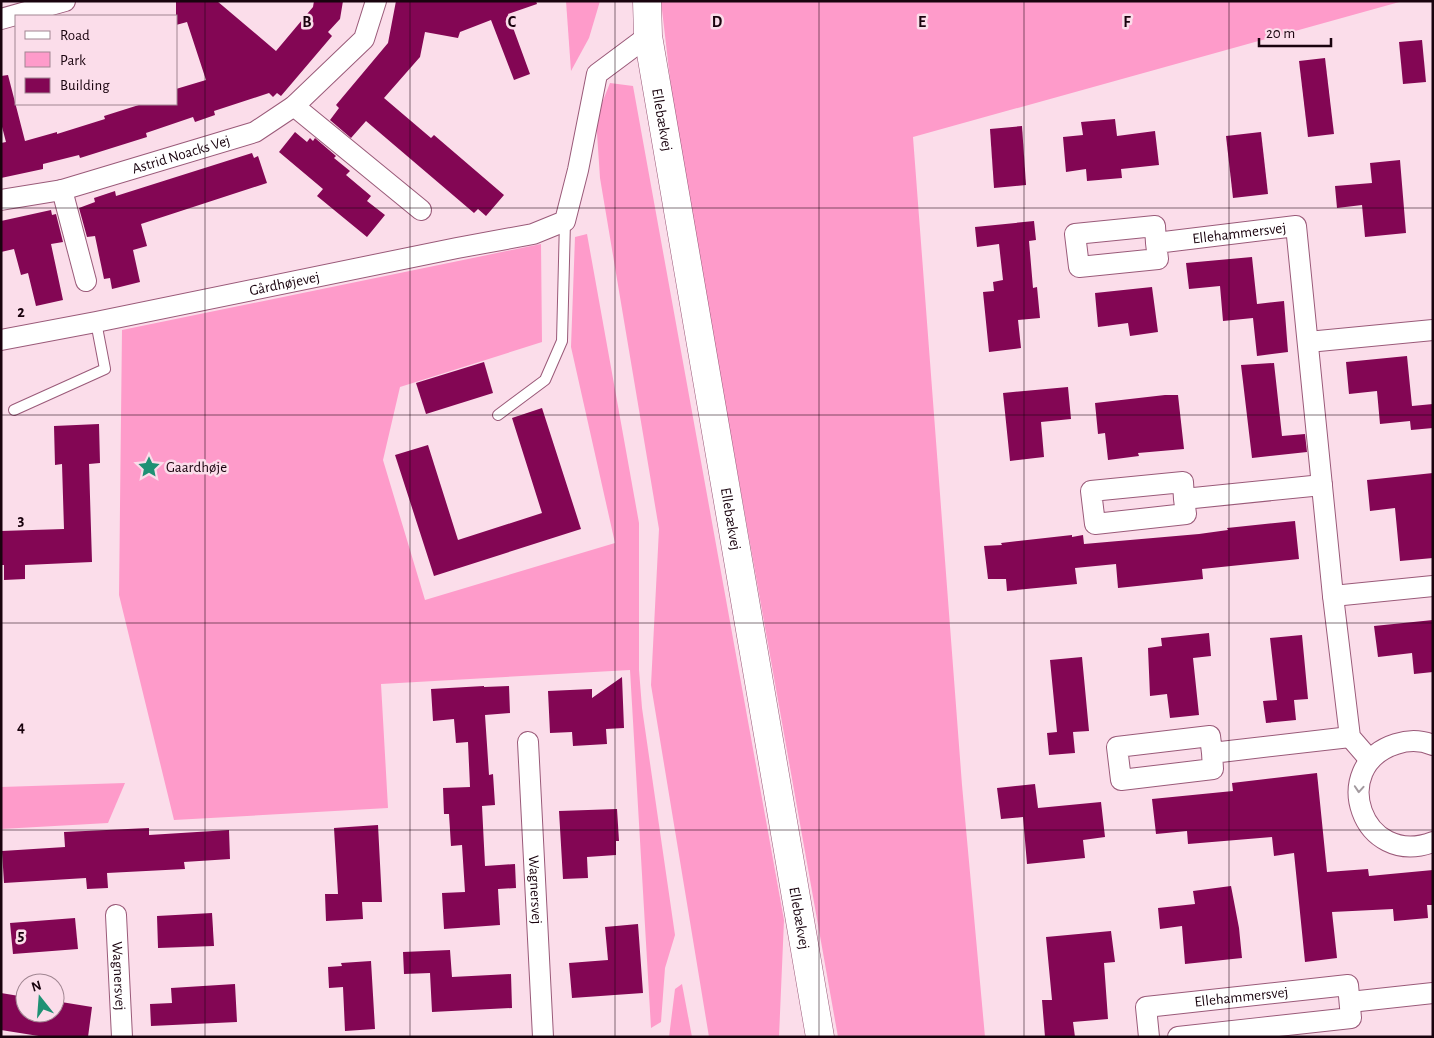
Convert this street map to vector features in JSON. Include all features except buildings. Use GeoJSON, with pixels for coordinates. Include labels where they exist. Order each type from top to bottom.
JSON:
{"type":"FeatureCollection","features":[{"type":"Feature","properties":{"kind":"street"},"geometry":{"type":"LineString","coordinates":[[15,15],[65,1]]}},
{"type":"Feature","properties":{"kind":"street","name":"Astrid Noacks Vej"},"geometry":{"type":"LineString","coordinates":[[1,200],[62,190],[255,132],[294,106],[364,39],[376,1]]}},
{"type":"Feature","properties":{"kind":"street","name":"Ellebækvej"},"geometry":{"type":"LineString","coordinates":[[647,1],[648,36],[820,1037]]}},
{"type":"Feature","properties":{"kind":"street"},"geometry":{"type":"LineString","coordinates":[[1,19],[15,15]]}},
{"type":"Feature","properties":{"kind":"street"},"geometry":{"type":"LineString","coordinates":[[565,222],[578,170],[597,74],[648,36]]}},
{"type":"Feature","properties":{"kind":"street"},"geometry":{"type":"LineString","coordinates":[[294,106],[421,210]]}},
{"type":"Feature","properties":{"kind":"street"},"geometry":{"type":"LineString","coordinates":[[62,190],[86,281]]}},
{"type":"Feature","properties":{"kind":"street","name":"Gårdhøjevej"},"geometry":{"type":"LineString","coordinates":[[1,340],[533,234],[565,222]]}},
{"type":"Feature","properties":{"kind":"street","name":"Ellehammersvej"},"geometry":{"type":"LineString","coordinates":[[1156,243],[1296,226],[1350,737]]}},
{"type":"Feature","properties":{"kind":"street"},"geometry":{"type":"LineString","coordinates":[[1308,342],[1433,330]]}},
{"type":"Feature","properties":{"kind":"street"},"geometry":{"type":"LineString","coordinates":[[1184,499],[1322,485]]}},
{"type":"Feature","properties":{"kind":"street"},"geometry":{"type":"LineString","coordinates":[[1334,596],[1433,586]]}},
{"type":"Feature","properties":{"kind":"street"},"geometry":{"type":"LineString","coordinates":[[1210,736],[1212,753],[1213,769],[1121,780],[1117,747],[1210,736]]}},
{"type":"Feature","properties":{"kind":"street"},"geometry":{"type":"LineString","coordinates":[[1212,753],[1350,737],[1370,760]]}},
{"type":"Feature","properties":{"kind":"street"},"geometry":{"type":"LineString","coordinates":[[1433,746],[1425,742],[1405,741],[1385,747],[1370,760],[1360,780],[1358,801],[1365,821],[1380,837],[1399,846],[1421,847],[1433,842]]}},
{"type":"Feature","properties":{"kind":"street","name":"Wagnersvej"},"geometry":{"type":"LineString","coordinates":[[528,742],[543,1037]]}},
{"type":"Feature","properties":{"kind":"street","name":"Wagnersvej"},"geometry":{"type":"LineString","coordinates":[[116,915],[122,1037]]}},
{"type":"Feature","properties":{"kind":"street","name":"Ellehammersvej"},"geometry":{"type":"LineString","coordinates":[[1149,1037],[1146,1007],[1348,985],[1350,1002]]}},
{"type":"Feature","properties":{"kind":"street"},"geometry":{"type":"LineString","coordinates":[[1178,1037],[1352,1018],[1350,1002],[1433,993]]}},
{"type":"Feature","properties":{"kind":"lane"},"geometry":{"type":"LineString","coordinates":[[498,415],[545,380],[562,341],[565,222]]}},
{"type":"Feature","properties":{"kind":"lane"},"geometry":{"type":"LineString","coordinates":[[14,410],[105,369],[96,322]]}},
{"type":"Feature","properties":{"kind":"green space"},"geometry":{"type":"Polygon","coordinates":[[[566,1],[600,1],[589,38],[571,71],[566,1]]]}},
{"type":"Feature","properties":{"kind":"green space"},"geometry":{"type":"Polygon","coordinates":[[[661,1],[1403,1],[913,137],[962,785],[985,1037],[838,1037],[675,122],[661,1]]]}},
{"type":"Feature","properties":{"kind":"green space"},"geometry":{"type":"Polygon","coordinates":[[[610,83],[633,86],[784,920],[779,1037],[709,1037],[651,685],[659,529],[600,178],[596,118],[610,83]]]}},
{"type":"Feature","properties":{"kind":"green space"},"geometry":{"type":"Polygon","coordinates":[[[587,234],[639,523],[639,670],[642,708],[675,935],[665,968],[661,1022],[651,1028],[630,670],[381,684],[388,808],[174,820],[119,595],[122,330],[541,244],[542,342],[400,387],[383,460],[425,600],[615,543],[571,347],[575,237],[587,234]]]}},
{"type":"Feature","properties":{"kind":"green space"},"geometry":{"type":"Polygon","coordinates":[[[125,783],[108,823],[1,829],[1,787],[125,783]]]}},
{"type":"Feature","properties":{"kind":"green space"},"geometry":{"type":"Polygon","coordinates":[[[682,984],[692,1037],[669,1037],[675,989],[682,984]]]}},
{"type":"Feature","properties":{"kind":"place","name":"Gaardhøje"},"geometry":{"type":"Point","coordinates":[149,467]}}]}
